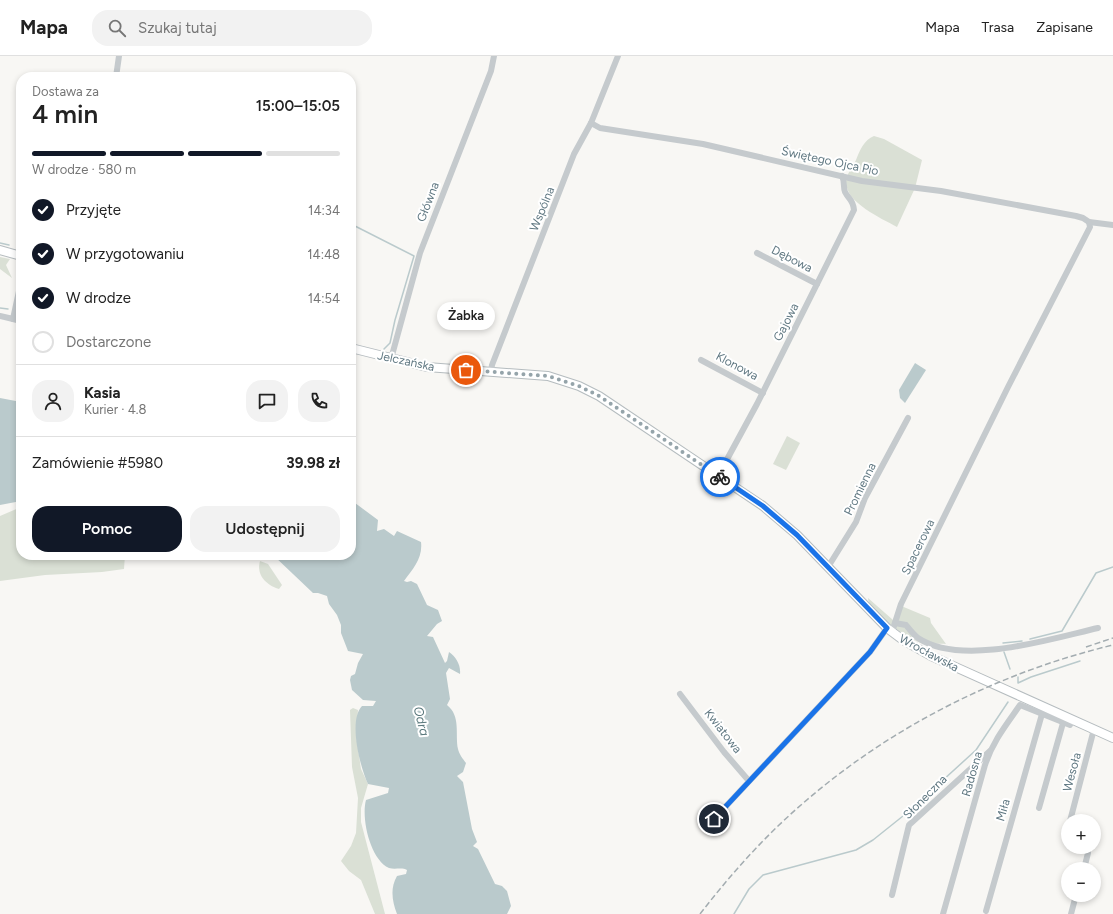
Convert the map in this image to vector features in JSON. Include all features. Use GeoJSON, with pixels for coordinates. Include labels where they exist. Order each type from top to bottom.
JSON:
{"type":"FeatureCollection","features":[{"type":"Feature","properties":{"kind":"main road"},"geometry":{"type":"LineString","coordinates":[[0,250],[16,255]]}},
{"type":"Feature","properties":{"kind":"main road","name":"Jelczańska"},"geometry":{"type":"LineString","coordinates":[[356,349],[391,359],[446,369],[509,373]]}},
{"type":"Feature","properties":{"kind":"main road","name":"Wrocławska"},"geometry":{"type":"LineString","coordinates":[[509,373],[548,376],[579,386],[599,396],[763,506],[797,535],[890,630],[910,645],[931,656],[1113,738]]}},
{"type":"Feature","properties":{"kind":"street"},"geometry":{"type":"LineString","coordinates":[[117,72],[119,56]]}},
{"type":"Feature","properties":{"kind":"street","name":"Główna"},"geometry":{"type":"LineString","coordinates":[[391,359],[420,253],[491,71],[494,56]]}},
{"type":"Feature","properties":{"kind":"street","name":"Wspólna"},"geometry":{"type":"LineString","coordinates":[[491,372],[492,365],[574,154],[590,123],[618,56]]}},
{"type":"Feature","properties":{"kind":"street","name":"Świętego Ojca Pio"},"geometry":{"type":"LineString","coordinates":[[590,123],[600,128],[703,144],[881,184],[905,185],[967,195],[1083,218],[1089,222],[1113,226]]}},
{"type":"Feature","properties":{"kind":"street","name":"Gajowa"},"geometry":{"type":"LineString","coordinates":[[718,476],[763,393],[854,210],[853,201],[845,192],[845,181],[842,176]]}},
{"type":"Feature","properties":{"kind":"street","name":"Spacerowa"},"geometry":{"type":"LineString","coordinates":[[714,819],[870,652],[895,623],[901,604],[1090,228],[1089,222]]}},
{"type":"Feature","properties":{"kind":"street","name":"Dębowa"},"geometry":{"type":"LineString","coordinates":[[757,253],[817,284]]}},
{"type":"Feature","properties":{"kind":"street"},"geometry":{"type":"LineString","coordinates":[[13,319],[16,305]]}},
{"type":"Feature","properties":{"kind":"street"},"geometry":{"type":"LineString","coordinates":[[0,316],[16,320]]}},
{"type":"Feature","properties":{"kind":"street","name":"Klonowa"},"geometry":{"type":"LineString","coordinates":[[701,360],[763,393]]}},
{"type":"Feature","properties":{"kind":"street","name":"Promienna"},"geometry":{"type":"LineString","coordinates":[[828,567],[856,522],[865,498],[908,418]]}},
{"type":"Feature","properties":{"kind":"street"},"geometry":{"type":"LineString","coordinates":[[895,623],[906,625],[910,631],[929,643],[949,650],[1015,648],[1098,628]]}},
{"type":"Feature","properties":{"kind":"street","name":"Kwiatowa"},"geometry":{"type":"LineString","coordinates":[[680,694],[724,752],[749,781]]}},
{"type":"Feature","properties":{"kind":"street","name":"Radosna"},"geometry":{"type":"LineString","coordinates":[[943,914],[990,751],[997,736],[1020,705],[1063,723]]}},
{"type":"Feature","properties":{"kind":"street","name":"Miła"},"geometry":{"type":"LineString","coordinates":[[986,911],[1042,714]]}},
{"type":"Feature","properties":{"kind":"street"},"geometry":{"type":"LineString","coordinates":[[1039,808],[1063,723],[1070,725],[1072,719]]}},
{"type":"Feature","properties":{"kind":"street","name":"Wesoła"},"geometry":{"type":"LineString","coordinates":[[1072,814],[1094,729]]}},
{"type":"Feature","properties":{"kind":"street","name":"Słoneczna"},"geometry":{"type":"LineString","coordinates":[[892,895],[909,825],[990,751]]}},
{"type":"Feature","properties":{"kind":"street"},"geometry":{"type":"LineString","coordinates":[[1071,914],[1074,902]]}},
{"type":"Feature","properties":{"kind":"shaded area"},"geometry":{"type":"Polygon","coordinates":[[[874,136],[884,139],[922,160],[915,188],[897,227],[858,203],[848,190],[846,179],[848,174],[863,146],[874,136]]]}},
{"type":"Feature","properties":{"kind":"shaded area"},"geometry":{"type":"Polygon","coordinates":[[[0,257],[10,259],[6,265],[12,278],[0,269],[0,257]]]}},
{"type":"Feature","properties":{"kind":"shaded area"},"geometry":{"type":"Polygon","coordinates":[[[787,436],[800,443],[786,470],[773,464],[787,436]]]}},
{"type":"Feature","properties":{"kind":"shaded area"},"geometry":{"type":"Polygon","coordinates":[[[16,509],[16,560],[125,560],[124,569],[102,572],[45,575],[0,581],[0,516],[16,509]]]}},
{"type":"Feature","properties":{"kind":"shaded area"},"geometry":{"type":"Polygon","coordinates":[[[260,561],[268,564],[282,585],[279,589],[270,585],[263,579],[259,571],[260,561]]]}},
{"type":"Feature","properties":{"kind":"shaded area"},"geometry":{"type":"Polygon","coordinates":[[[868,598],[893,620],[899,605],[930,618],[931,623],[946,644],[924,644],[908,636],[881,617],[869,604],[868,598]]]}},
{"type":"Feature","properties":{"kind":"shaded area"},"geometry":{"type":"Polygon","coordinates":[[[353,708],[358,710],[356,735],[361,769],[368,784],[361,808],[361,822],[385,914],[375,914],[361,880],[349,871],[341,861],[351,846],[356,833],[358,798],[352,767],[350,710],[353,708]]]}},
{"type":"Feature","properties":{"kind":"water"},"geometry":{"type":"Polygon","coordinates":[[[915,363],[926,370],[905,403],[900,398],[899,390],[915,363]]]}},
{"type":"Feature","properties":{"kind":"water"},"geometry":{"type":"Polygon","coordinates":[[[0,398],[16,401],[16,502],[0,505],[0,398]]]}},
{"type":"Feature","properties":{"kind":"water","name":"Odra"},"geometry":{"type":"Polygon","coordinates":[[[356,504],[378,520],[377,531],[384,529],[394,536],[397,531],[421,542],[419,558],[414,568],[404,581],[411,581],[417,584],[427,605],[438,610],[442,621],[437,624],[427,636],[433,637],[445,663],[449,652],[454,656],[459,664],[460,674],[449,668],[446,673],[450,699],[447,705],[454,714],[456,720],[458,749],[460,755],[466,763],[463,772],[457,776],[463,782],[472,829],[477,842],[473,846],[478,849],[495,884],[502,886],[507,891],[511,906],[507,914],[397,914],[393,899],[393,885],[397,876],[406,874],[407,870],[389,868],[382,863],[372,847],[368,837],[365,817],[366,800],[388,793],[389,788],[368,784],[362,767],[357,744],[356,722],[358,713],[362,706],[373,706],[376,701],[363,700],[352,690],[350,680],[351,676],[355,674],[358,663],[363,654],[348,651],[341,633],[341,625],[337,615],[329,604],[327,596],[313,593],[278,560],[356,560],[356,504]]]}},
{"type":"Feature","properties":{"kind":"waterway"},"geometry":{"type":"LineString","coordinates":[[356,227],[414,256],[395,320],[390,343],[384,349]]}},
{"type":"Feature","properties":{"kind":"waterway"},"geometry":{"type":"LineString","coordinates":[[0,243],[9,245]]}},
{"type":"Feature","properties":{"kind":"waterway"},"geometry":{"type":"LineString","coordinates":[[0,308],[8,309]]}},
{"type":"Feature","properties":{"kind":"waterway"},"geometry":{"type":"LineString","coordinates":[[1030,639],[1062,631],[1096,573],[1113,567]]}},
{"type":"Feature","properties":{"kind":"waterway"},"geometry":{"type":"LineString","coordinates":[[1003,643],[1022,641]]}},
{"type":"Feature","properties":{"kind":"waterway"},"geometry":{"type":"LineString","coordinates":[[1004,652],[1010,669]]}},
{"type":"Feature","properties":{"kind":"waterway"},"geometry":{"type":"LineString","coordinates":[[1018,677],[1018,683],[1031,677],[1080,661]]}},
{"type":"Feature","properties":{"kind":"waterway"},"geometry":{"type":"LineString","coordinates":[[734,914],[749,889],[763,875],[856,850],[873,840],[908,812],[976,750],[1008,702]]}},
{"type":"Feature","properties":{"kind":"railway"},"geometry":{"type":"LineString","coordinates":[[1086,647],[1113,638]]}},
{"type":"Feature","properties":{"kind":"railway"},"geometry":{"type":"LineString","coordinates":[[700,914],[738,868],[778,826],[814,794],[852,764],[934,713],[977,692],[1021,673],[1113,645]]}},
{"type":"Feature","properties":{"kind":"way so far"},"geometry":{"type":"LineString","coordinates":[[466,370],[548,376],[579,386],[599,396],[640,425],[720,477]]}},
{"type":"Feature","properties":{"kind":"place","name":"Żabka"},"geometry":{"type":"Point","coordinates":[466,370]}},
{"type":"Feature","properties":{"kind":"route"},"geometry":{"type":"LineString","coordinates":[[714,819],[870,652],[887,628],[797,535],[763,506],[720,477]]}}]}
